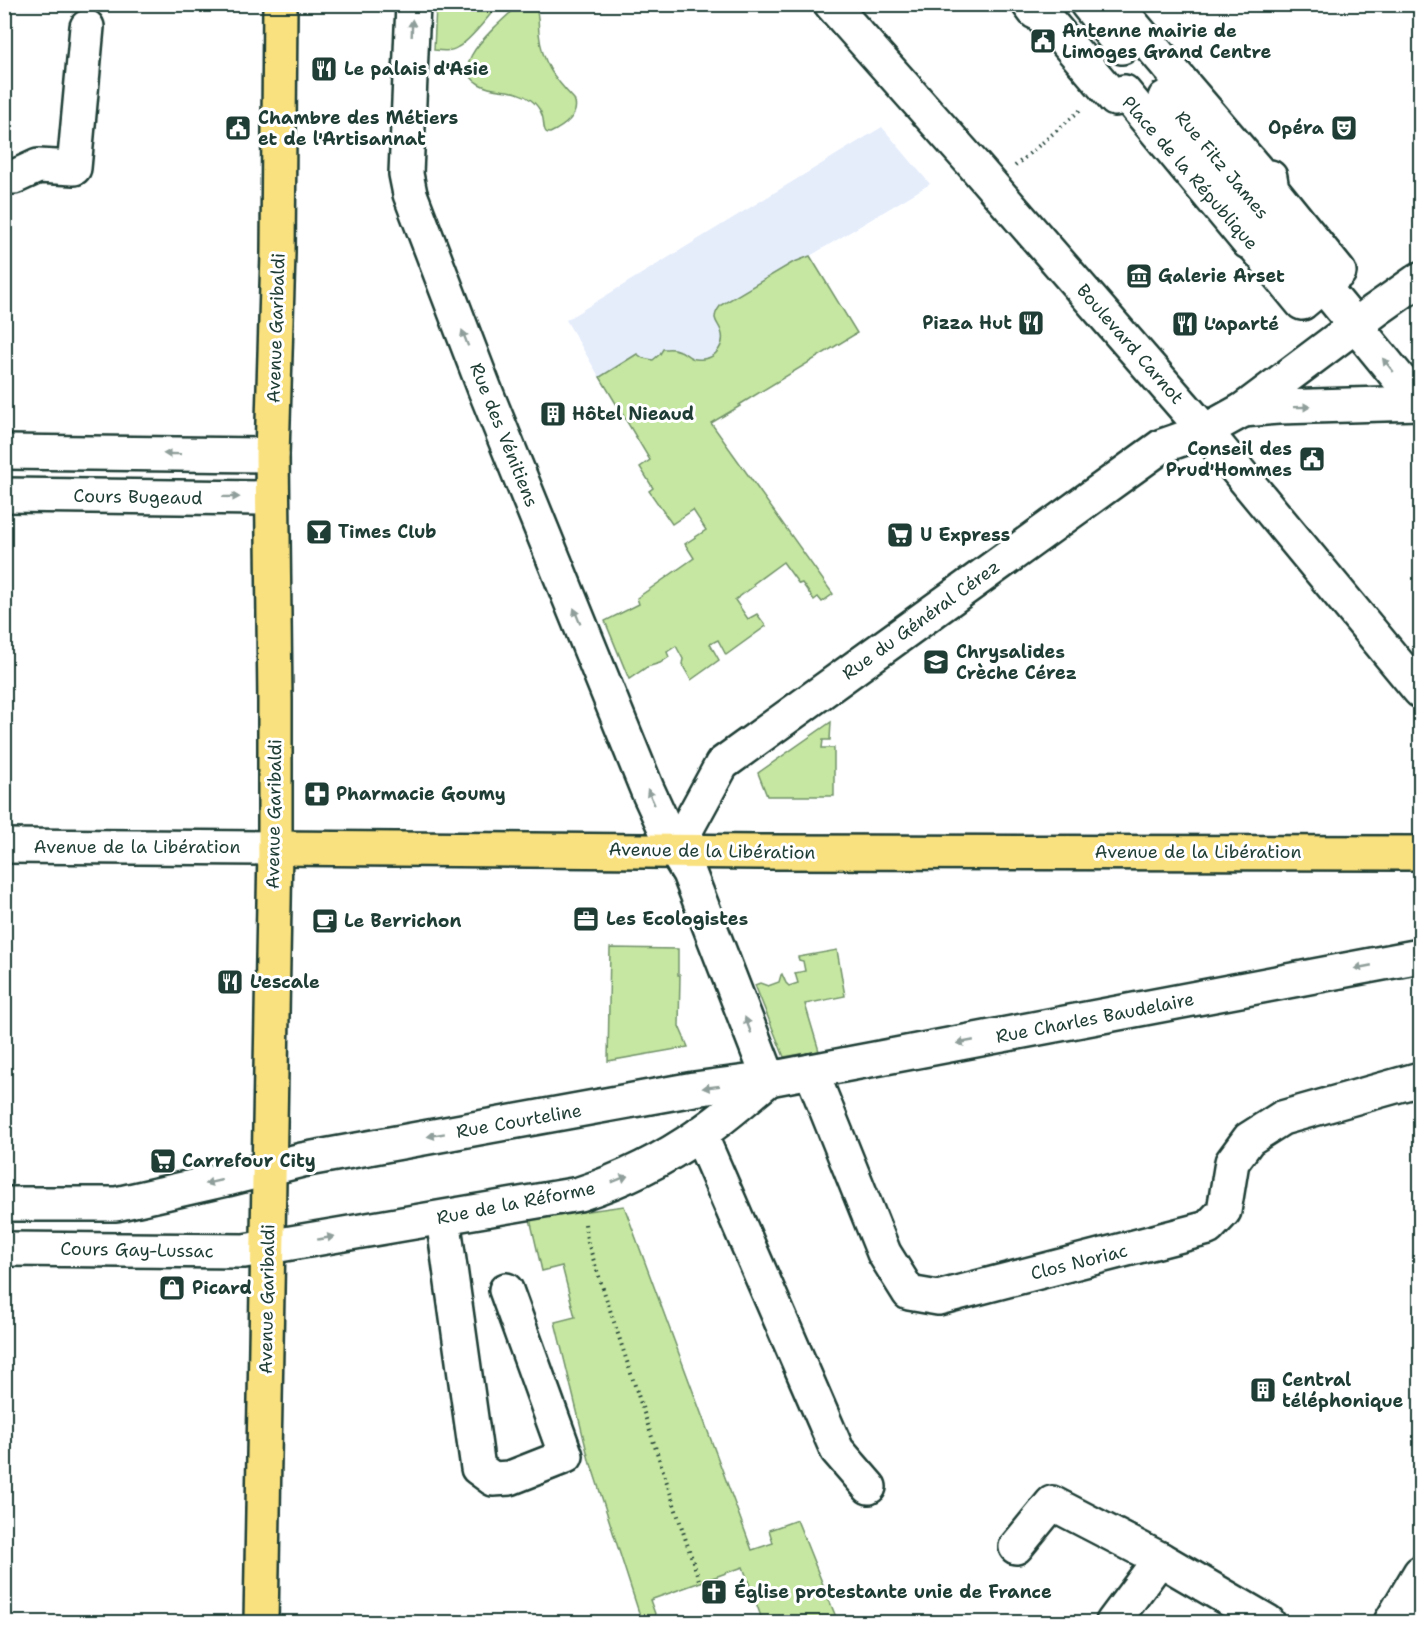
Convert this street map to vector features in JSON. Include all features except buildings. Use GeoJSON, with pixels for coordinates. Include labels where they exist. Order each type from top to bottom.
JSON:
{"type":"FeatureCollection","features":[{"type":"Feature","properties":{"kind":"main road","name":"Avenue Garibaldi"},"geometry":{"type":"LineString","coordinates":[[261,1623],[275,848],[272,455],[278,253],[280,4]]}},
{"type":"Feature","properties":{"kind":"main road","name":"Avenue de la Libération"},"geometry":{"type":"LineString","coordinates":[[275,848],[760,852],[1420,853]]}},
{"type":"Feature","properties":{"kind":"street","name":"Rue des Vénitiens"},"geometry":{"type":"LineString","coordinates":[[413,4],[406,174],[410,194],[485,390],[647,789],[675,850],[689,873],[769,1079]]}},
{"type":"Feature","properties":{"kind":"street","name":"Boulevard Carnot"},"geometry":{"type":"LineString","coordinates":[[831,4],[1205,431],[1420,691]]}},
{"type":"Feature","properties":{"kind":"street","name":"Place de la République"},"geometry":{"type":"LineString","coordinates":[[1029,4],[1035,12],[1038,9],[1039,10],[1037,11],[1047,23],[1049,22],[1115,99],[1124,92],[1248,242],[1250,240],[1302,303],[1323,286]]}},
{"type":"Feature","properties":{"kind":"street","name":"Rue Fitz James"},"geometry":{"type":"LineString","coordinates":[[1087,4],[1420,403]]}},
{"type":"Feature","properties":{"kind":"street"},"geometry":{"type":"LineString","coordinates":[[1115,4],[1263,177],[1270,177],[1272,189],[1339,272],[1323,286]]}},
{"type":"Feature","properties":{"kind":"street"},"geometry":{"type":"LineString","coordinates":[[9,176],[38,166],[74,168],[87,27]]}},
{"type":"Feature","properties":{"kind":"street"},"geometry":{"type":"LineString","coordinates":[[1244,410],[1420,279]]}},
{"type":"Feature","properties":{"kind":"street"},"geometry":{"type":"LineString","coordinates":[[1244,410],[1420,403]]}},
{"type":"Feature","properties":{"kind":"street","name":"Rue du Général Cérez"},"geometry":{"type":"LineString","coordinates":[[675,850],[722,764],[1162,446],[1205,431],[1244,410]]}},
{"type":"Feature","properties":{"kind":"street"},"geometry":{"type":"LineString","coordinates":[[4,452],[272,455]]}},
{"type":"Feature","properties":{"kind":"street","name":"Cours Bugeaud"},"geometry":{"type":"LineString","coordinates":[[4,495],[272,498]]}},
{"type":"Feature","properties":{"kind":"street","name":"Avenue de la Libération"},"geometry":{"type":"LineString","coordinates":[[4,846],[275,848]]}},
{"type":"Feature","properties":{"kind":"street","name":"Rue Charles Baudelaire"},"geometry":{"type":"LineString","coordinates":[[769,1079],[1420,956]]}},
{"type":"Feature","properties":{"kind":"street","name":"Clos Noriac"},"geometry":{"type":"LineString","coordinates":[[811,1071],[884,1253],[909,1293],[938,1298],[1208,1228],[1224,1211],[1232,1162],[1249,1139],[1282,1118],[1420,1079]]}},
{"type":"Feature","properties":{"kind":"street","name":"Rue Courteline"},"geometry":{"type":"LineString","coordinates":[[269,1168],[694,1089],[769,1079]]}},
{"type":"Feature","properties":{"kind":"street","name":"Rue de la Réforme"},"geometry":{"type":"LineString","coordinates":[[268,1247],[579,1194],[629,1175],[700,1134],[769,1079]]}},
{"type":"Feature","properties":{"kind":"street"},"geometry":{"type":"LineString","coordinates":[[700,1134],[837,1450],[869,1487]]}},
{"type":"Feature","properties":{"kind":"street"},"geometry":{"type":"LineString","coordinates":[[4,1204],[116,1204],[269,1168]]}},
{"type":"Feature","properties":{"kind":"street"},"geometry":{"type":"LineString","coordinates":[[443,1218],[478,1468],[493,1479],[510,1478],[566,1456],[506,1290]]}},
{"type":"Feature","properties":{"kind":"street","name":"Cours Gay-Lussac"},"geometry":{"type":"LineString","coordinates":[[4,1249],[225,1252],[268,1247]]}},
{"type":"Feature","properties":{"kind":"street"},"geometry":{"type":"LineString","coordinates":[[1016,1547],[1052,1503],[1160,1559],[1268,1623]]}},
{"type":"Feature","properties":{"kind":"street"},"geometry":{"type":"LineString","coordinates":[[1113,1623],[1160,1559]]}},
{"type":"Feature","properties":{"kind":"street"},"geometry":{"type":"LineString","coordinates":[[1391,1623],[1420,1573]]}},
{"type":"Feature","properties":{"kind":"path"},"geometry":{"type":"LineString","coordinates":[[1015,166],[1106,88]]}},
{"type":"Feature","properties":{"kind":"path"},"geometry":{"type":"LineString","coordinates":[[579,1194],[584,1212],[587,1240],[700,1582]]}},
{"type":"Feature","properties":{"kind":"shaded area"},"geometry":{"type":"Polygon","coordinates":[[[5,4],[100,5],[99,10],[5,9],[5,4]]]}},
{"type":"Feature","properties":{"kind":"shaded area"},"geometry":{"type":"Polygon","coordinates":[[[882,127],[930,184],[810,256],[857,333],[739,406],[601,380],[566,320],[882,127]]]}},
{"type":"Feature","properties":{"kind":"green space"},"geometry":{"type":"Polygon","coordinates":[[[436,4],[498,5],[463,44],[452,50],[443,51],[434,50],[436,4]]]}},
{"type":"Feature","properties":{"kind":"green space"},"geometry":{"type":"Polygon","coordinates":[[[522,4],[535,5],[546,62],[576,105],[570,120],[550,133],[545,131],[543,117],[531,100],[518,93],[485,87],[471,77],[468,70],[469,62],[478,45],[522,4]]]}},
{"type":"Feature","properties":{"kind":"green space"},"geometry":{"type":"Polygon","coordinates":[[[810,256],[857,333],[711,423],[833,594],[822,602],[818,597],[814,600],[783,562],[735,600],[748,619],[757,614],[766,626],[726,655],[718,640],[710,644],[719,660],[691,680],[676,646],[667,652],[669,657],[647,667],[629,679],[605,621],[639,604],[637,598],[694,558],[685,544],[706,530],[693,510],[672,524],[649,491],[653,488],[640,467],[650,460],[600,377],[637,354],[653,360],[663,349],[675,349],[694,359],[712,356],[719,350],[722,341],[721,331],[715,318],[721,305],[792,263],[810,256]]]}},
{"type":"Feature","properties":{"kind":"green space"},"geometry":{"type":"Polygon","coordinates":[[[831,722],[830,740],[823,740],[822,748],[834,748],[834,796],[767,796],[758,773],[831,722]]]}},
{"type":"Feature","properties":{"kind":"green space"},"geometry":{"type":"Polygon","coordinates":[[[610,948],[678,949],[679,1026],[688,1047],[608,1061],[610,948]]]}},
{"type":"Feature","properties":{"kind":"green space"},"geometry":{"type":"Polygon","coordinates":[[[837,950],[845,996],[805,1004],[819,1051],[784,1057],[755,985],[760,983],[768,986],[779,982],[782,974],[789,986],[798,983],[795,973],[805,971],[803,961],[798,957],[837,950]]]}},
{"type":"Feature","properties":{"kind":"green space"},"geometry":{"type":"Polygon","coordinates":[[[624,1206],[752,1550],[773,1543],[769,1530],[797,1520],[838,1622],[763,1622],[743,1567],[650,1600],[658,1622],[642,1622],[590,1464],[555,1322],[575,1317],[562,1266],[542,1271],[530,1219],[624,1206]]]}},
{"type":"Feature","properties":{"kind":"place","name":"Antenne mairie de Limoges Grand Centre"},"geometry":{"type":"Point","coordinates":[1043,41]}},
{"type":"Feature","properties":{"kind":"place","name":"Le palais d'Asie"},"geometry":{"type":"Point","coordinates":[324,69]}},
{"type":"Feature","properties":{"kind":"place","name":"Chambre des Métiers et de l'Artisannat"},"geometry":{"type":"Point","coordinates":[238,128]}},
{"type":"Feature","properties":{"kind":"place","name":"Opéra"},"geometry":{"type":"Point","coordinates":[1344,128]}},
{"type":"Feature","properties":{"kind":"place","name":"Galerie Arset"},"geometry":{"type":"Point","coordinates":[1139,276]}},
{"type":"Feature","properties":{"kind":"place","name":"Pizza Hut"},"geometry":{"type":"Point","coordinates":[1031,323]}},
{"type":"Feature","properties":{"kind":"place","name":"L'aparté"},"geometry":{"type":"Point","coordinates":[1185,324]}},
{"type":"Feature","properties":{"kind":"place","name":"Hôtel Nieaud"},"geometry":{"type":"Point","coordinates":[553,414]}},
{"type":"Feature","properties":{"kind":"place","name":"Conseil des Prud'Hommes"},"geometry":{"type":"Point","coordinates":[1312,459]}},
{"type":"Feature","properties":{"kind":"place","name":"Times Club"},"geometry":{"type":"Point","coordinates":[319,532]}},
{"type":"Feature","properties":{"kind":"place","name":"U Express"},"geometry":{"type":"Point","coordinates":[900,535]}},
{"type":"Feature","properties":{"kind":"place","name":"Chrysalides Crèche Cérez"},"geometry":{"type":"Point","coordinates":[936,662]}},
{"type":"Feature","properties":{"kind":"place","name":"Pharmacie Goumy"},"geometry":{"type":"Point","coordinates":[317,794]}},
{"type":"Feature","properties":{"kind":"place","name":"Les Ecologistes"},"geometry":{"type":"Point","coordinates":[586,919]}},
{"type":"Feature","properties":{"kind":"place","name":"Le Berrichon"},"geometry":{"type":"Point","coordinates":[325,921]}},
{"type":"Feature","properties":{"kind":"place","name":"L'escale"},"geometry":{"type":"Point","coordinates":[230,982]}},
{"type":"Feature","properties":{"kind":"place","name":"Carrefour City"},"geometry":{"type":"Point","coordinates":[163,1161]}},
{"type":"Feature","properties":{"kind":"place","name":"Picard"},"geometry":{"type":"Point","coordinates":[172,1288]}},
{"type":"Feature","properties":{"kind":"place","name":"Central téléphonique"},"geometry":{"type":"Point","coordinates":[1263,1390]}},
{"type":"Feature","properties":{"kind":"place","name":"Église protestante unie de France"},"geometry":{"type":"Point","coordinates":[714,1592]}}]}
